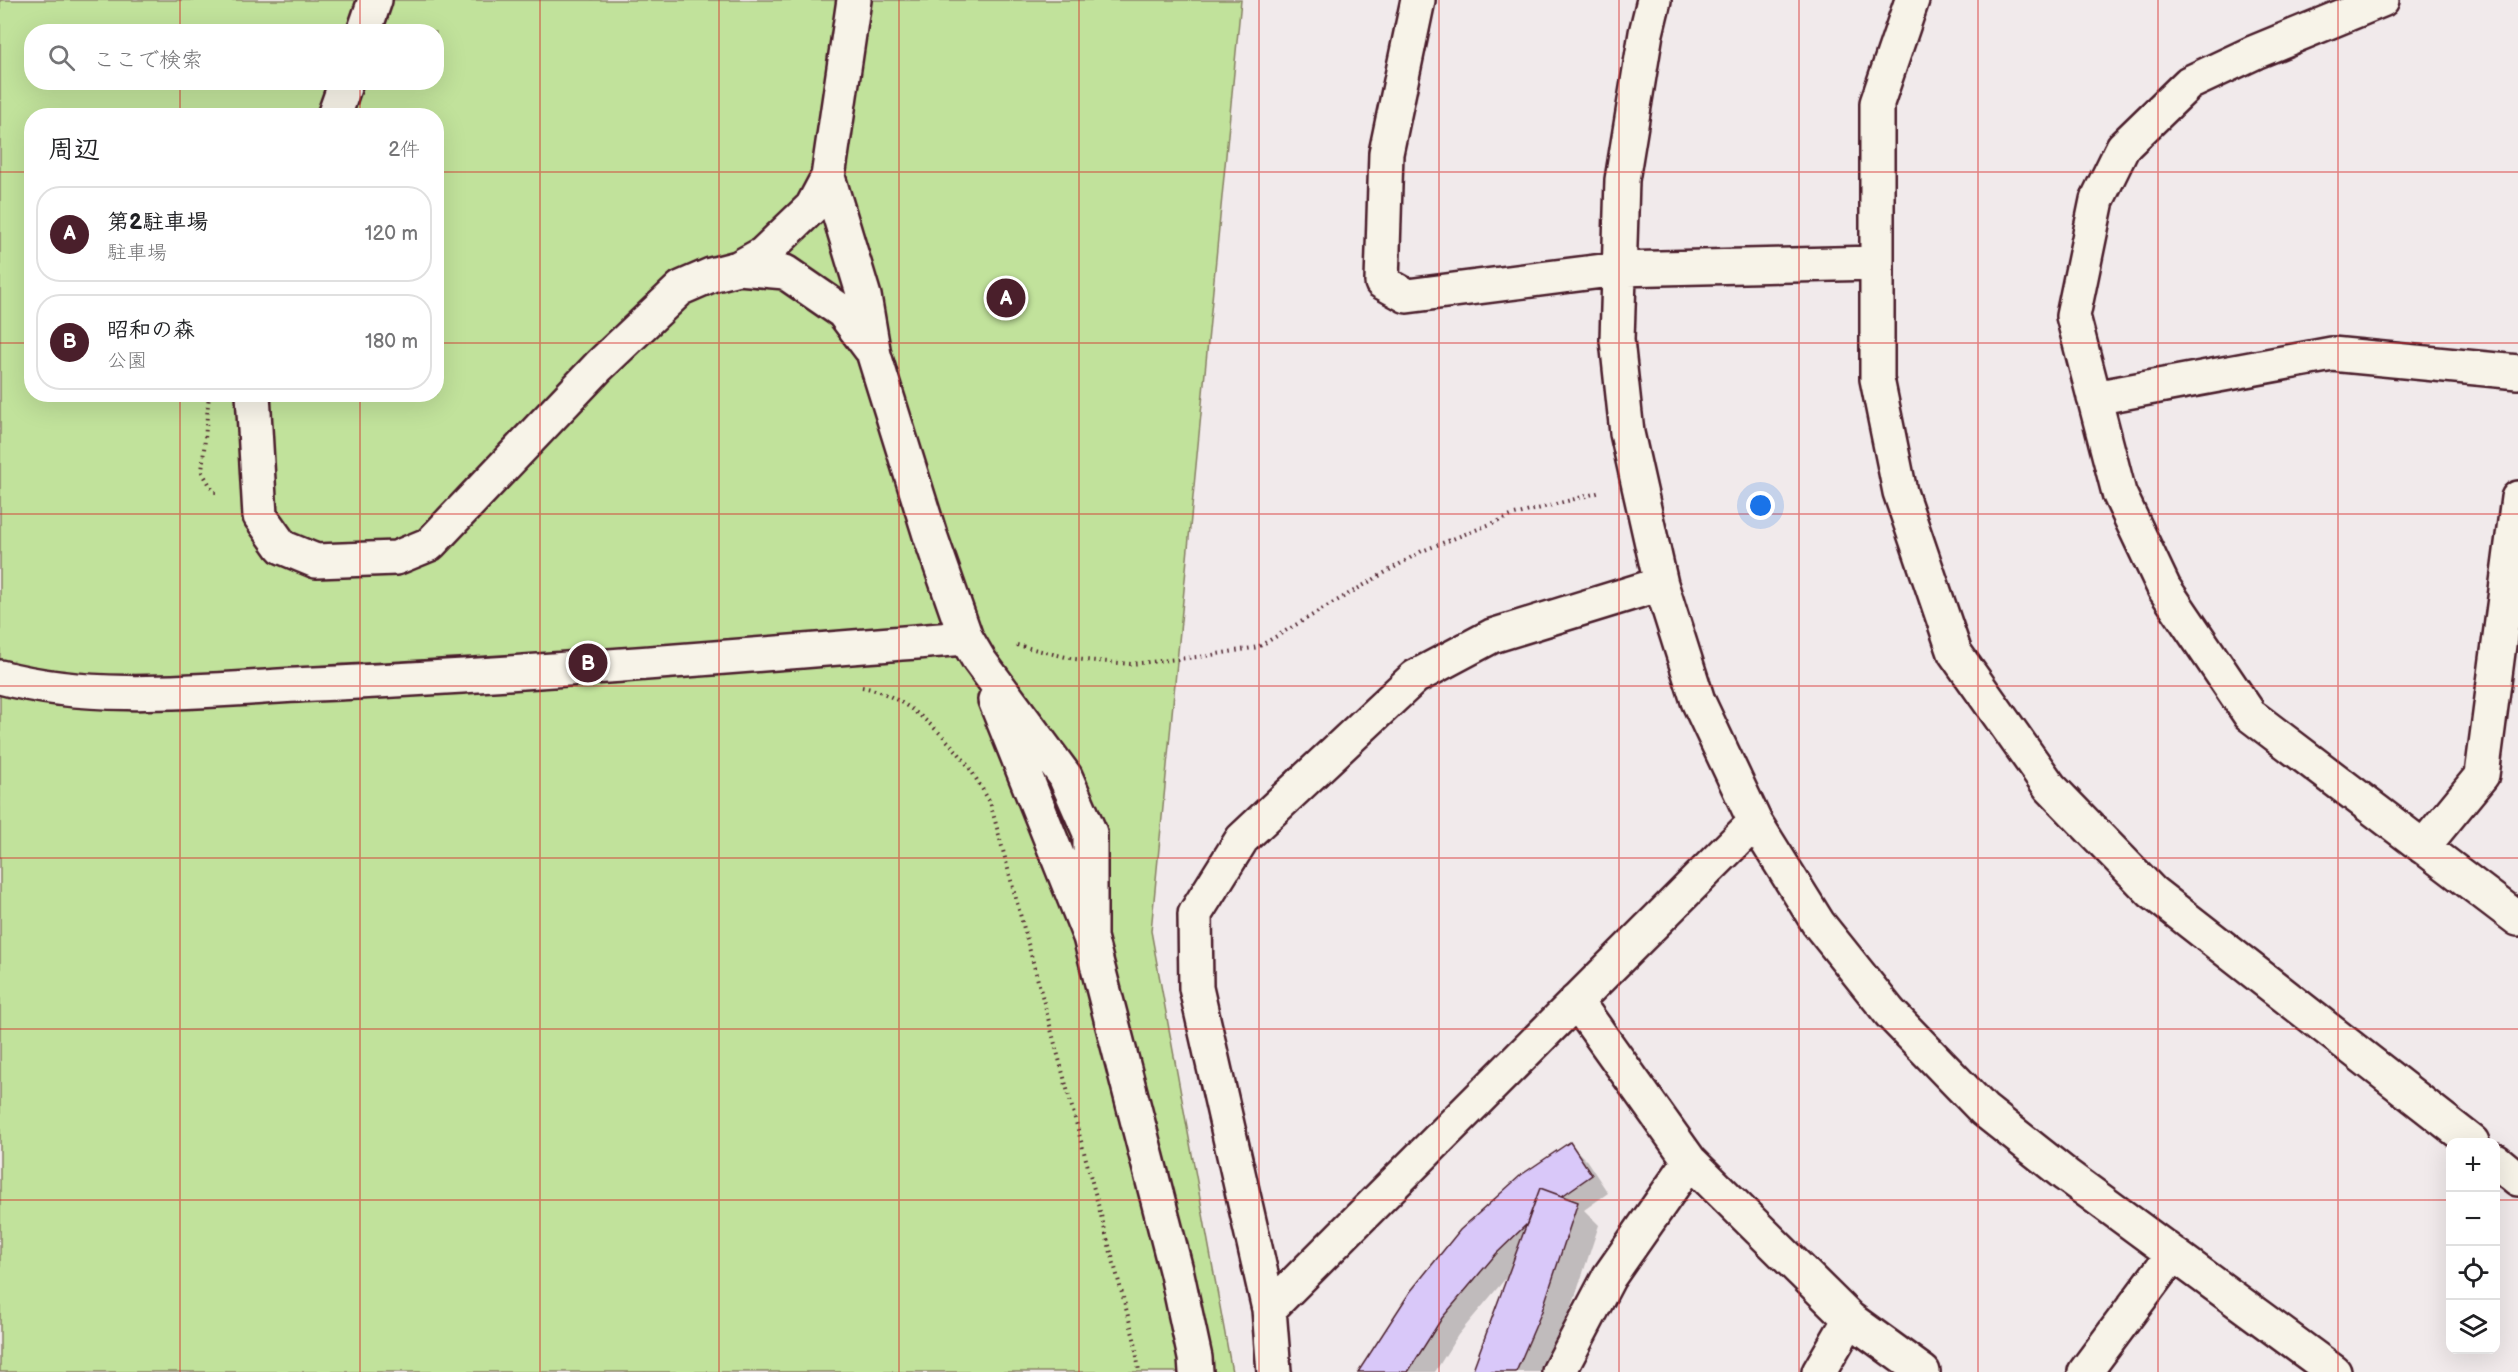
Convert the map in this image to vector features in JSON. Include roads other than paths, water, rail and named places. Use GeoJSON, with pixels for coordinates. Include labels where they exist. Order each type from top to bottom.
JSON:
{"type":"FeatureCollection","features":[{"type":"Feature","properties":{"kind":"street"},"geometry":{"type":"LineString","coordinates":[[367,24],[375,0]]}},
{"type":"Feature","properties":{"kind":"street"},"geometry":{"type":"LineString","coordinates":[[253,402],[260,516],[282,547],[316,561],[396,558],[430,544],[599,366],[681,288],[711,275],[738,268],[763,254],[813,207],[828,177],[854,0]]}},
{"type":"Feature","properties":{"kind":"street"},"geometry":{"type":"LineString","coordinates":[[1418,0],[1386,153],[1382,282],[1407,296],[1618,269],[1876,263]]}},
{"type":"Feature","properties":{"kind":"street"},"geometry":{"type":"LineString","coordinates":[[1654,0],[1646,33],[1622,180],[1617,340],[1628,434],[1660,584],[1698,701],[1755,822],[1818,923],[1890,1013],[1984,1110],[2066,1175],[2334,1372]]}},
{"type":"Feature","properties":{"kind":"street"},"geometry":{"type":"LineString","coordinates":[[1912,0],[1877,103],[1877,379],[1900,492],[1955,653],[2050,787],[2152,892],[2466,1138]]}},
{"type":"Feature","properties":{"kind":"street"},"geometry":{"type":"LineString","coordinates":[[2382,0],[2255,52],[2189,83],[2123,147],[2097,200],[2073,316],[2119,493],[2164,588],[2250,714],[2518,920]]}},
{"type":"Feature","properties":{"kind":"street"},"geometry":{"type":"LineString","coordinates":[[337,108],[343,90]]}},
{"type":"Feature","properties":{"kind":"street"},"geometry":{"type":"LineString","coordinates":[[828,177],[864,296],[874,355],[930,535],[972,649],[1090,938],[1177,1274],[1196,1372]]}},
{"type":"Feature","properties":{"kind":"street"},"geometry":{"type":"LineString","coordinates":[[738,268],[785,272],[843,312],[874,355]]}},
{"type":"Feature","properties":{"kind":"street"},"geometry":{"type":"LineString","coordinates":[[2094,398],[2332,354],[2518,372]]}},
{"type":"Feature","properties":{"kind":"street"},"geometry":{"type":"LineString","coordinates":[[2423,847],[2482,775],[2518,498]]}},
{"type":"Feature","properties":{"kind":"street"},"geometry":{"type":"LineString","coordinates":[[1275,1372],[1269,1309],[1196,988],[1195,914],[1242,839],[1415,677],[1492,636],[1660,584]]}},
{"type":"Feature","properties":{"kind":"street"},"geometry":{"type":"LineString","coordinates":[[0,677],[34,686],[142,692],[972,649]]}},
{"type":"Feature","properties":{"kind":"street"},"geometry":{"type":"LineString","coordinates":[[1269,1309],[1755,822]]}},
{"type":"Feature","properties":{"kind":"street"},"geometry":{"type":"LineString","coordinates":[[1576,1001],[1690,1161],[1850,1319],[1923,1372]]}},
{"type":"Feature","properties":{"kind":"street"},"geometry":{"type":"LineString","coordinates":[[1559,1372],[1609,1277],[1690,1161]]}},
{"type":"Feature","properties":{"kind":"street"},"geometry":{"type":"LineString","coordinates":[[2500,1164],[2518,1179]]}},
{"type":"Feature","properties":{"kind":"street"},"geometry":{"type":"LineString","coordinates":[[2085,1372],[2174,1254]]}},
{"type":"Feature","properties":{"kind":"street"},"geometry":{"type":"LineString","coordinates":[[1819,1372],[1850,1319]]}},
{"type":"Feature","properties":{"kind":"place","name":"第2駐車場"},"geometry":{"type":"Point","coordinates":[1006,298]}},
{"type":"Feature","properties":{"kind":"place","name":"昭和の森"},"geometry":{"type":"Point","coordinates":[588,663]}}]}
